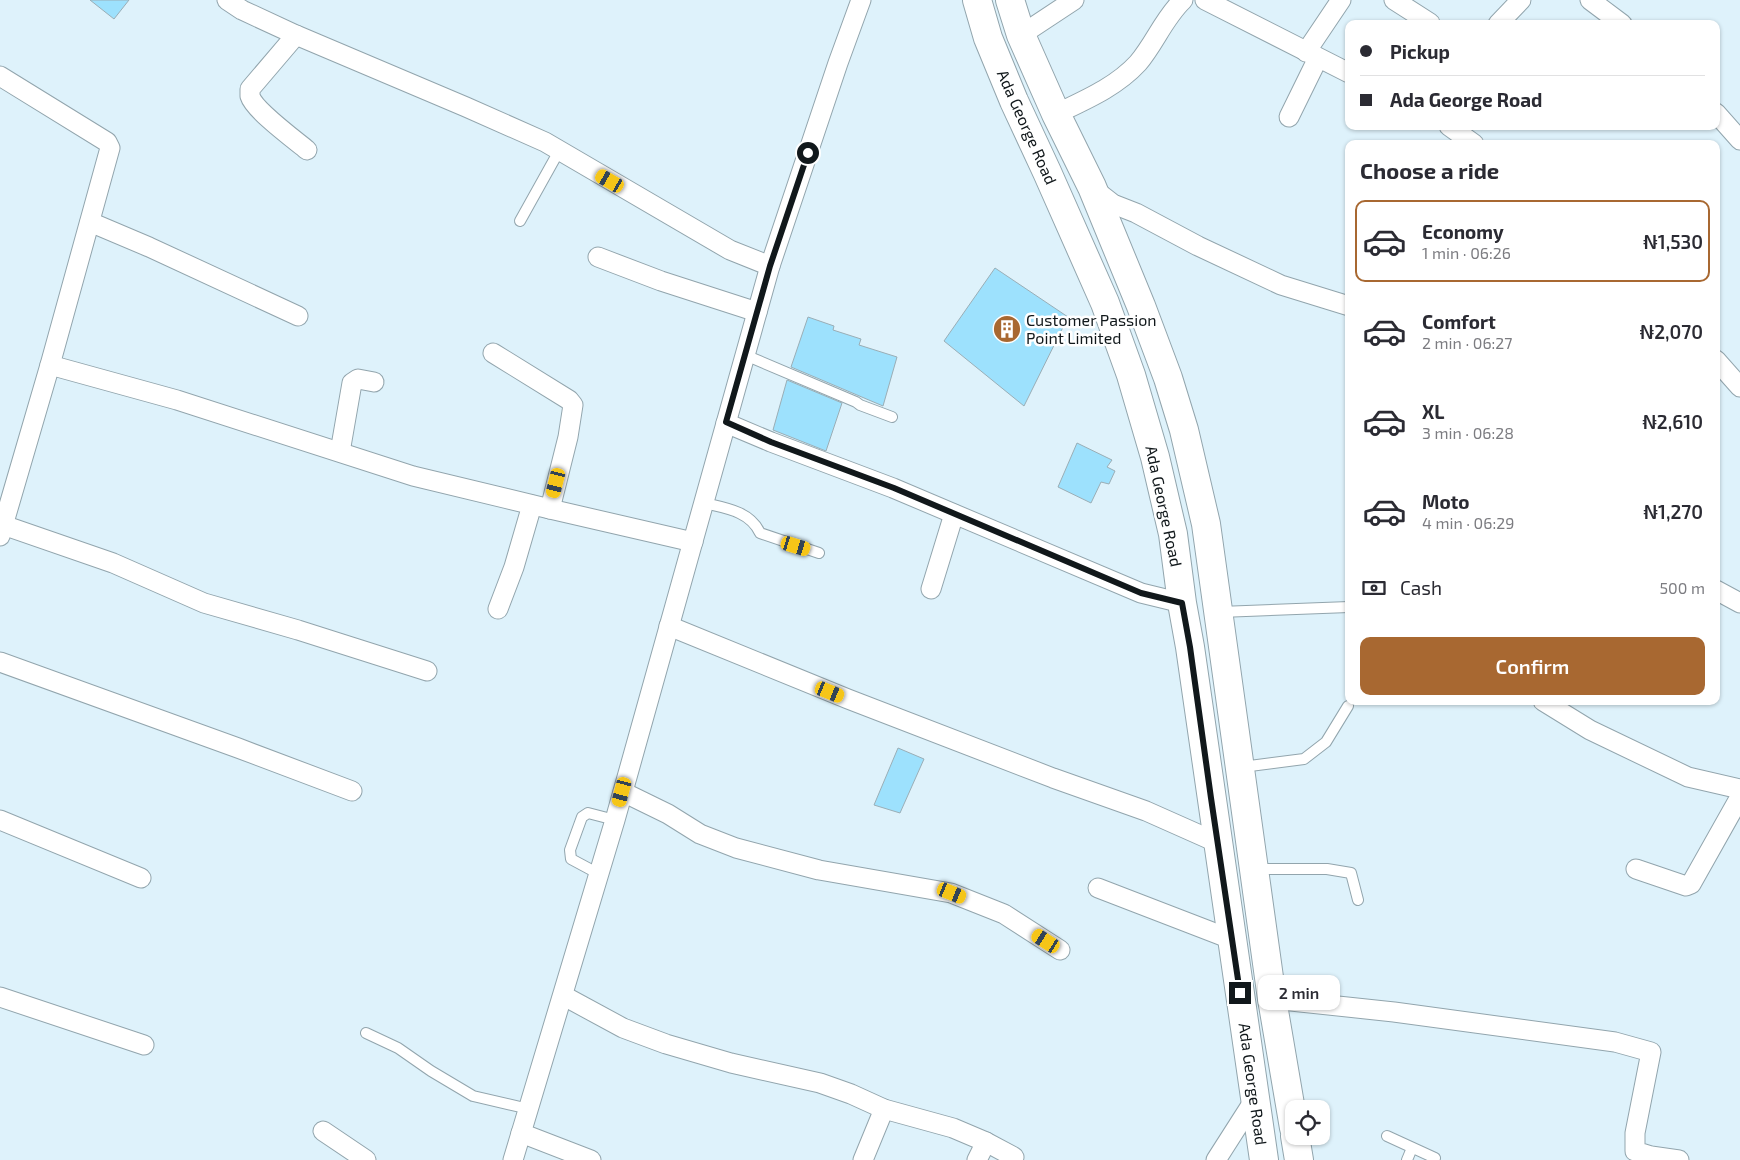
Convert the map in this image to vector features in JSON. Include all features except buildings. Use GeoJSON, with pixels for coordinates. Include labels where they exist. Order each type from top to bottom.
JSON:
{"type":"FeatureCollection","features":[{"type":"Feature","properties":{"kind":"main road","name":"Ada George Road"},"geometry":{"type":"LineString","coordinates":[[977,0],[988,38],[1014,101],[1105,304],[1131,375],[1155,457],[1173,534],[1264,1160]]}},
{"type":"Feature","properties":{"kind":"main road","name":"Ada George Road"},"geometry":{"type":"LineString","coordinates":[[1010,0],[1021,35],[1056,114],[1092,187],[1144,315],[1168,378],[1184,430],[1206,524],[1272,1000],[1289,1100]]}},
{"type":"Feature","properties":{"kind":"main road"},"geometry":{"type":"LineString","coordinates":[[1296,1145],[1299,1160]]}},
{"type":"Feature","properties":{"kind":"street"},"geometry":{"type":"LineString","coordinates":[[227,0],[242,10],[296,35],[544,142],[730,250],[770,266]]}},
{"type":"Feature","properties":{"kind":"street"},"geometry":{"type":"LineString","coordinates":[[513,1160],[564,996],[615,820],[770,266],[861,0]]}},
{"type":"Feature","properties":{"kind":"street"},"geometry":{"type":"LineString","coordinates":[[1021,35],[1074,0]]}},
{"type":"Feature","properties":{"kind":"street"},"geometry":{"type":"LineString","coordinates":[[1056,114],[1102,91],[1133,67],[1170,13],[1183,0]]}},
{"type":"Feature","properties":{"kind":"street"},"geometry":{"type":"LineString","coordinates":[[1205,0],[1345,71]]}},
{"type":"Feature","properties":{"kind":"street"},"geometry":{"type":"LineString","coordinates":[[1289,117],[1312,55],[1341,0]]}},
{"type":"Feature","properties":{"kind":"street"},"geometry":{"type":"LineString","coordinates":[[1394,0],[1425,20]]}},
{"type":"Feature","properties":{"kind":"street"},"geometry":{"type":"LineString","coordinates":[[1502,20],[1521,0]]}},
{"type":"Feature","properties":{"kind":"street"},"geometry":{"type":"LineString","coordinates":[[1590,0],[1617,20]]}},
{"type":"Feature","properties":{"kind":"street"},"geometry":{"type":"LineString","coordinates":[[296,35],[250,89],[250,95],[253,101],[268,116],[307,150]]}},
{"type":"Feature","properties":{"kind":"street"},"geometry":{"type":"LineString","coordinates":[[0,76],[107,142],[110,148],[2,530],[113,563],[204,603],[298,630],[427,671]]}},
{"type":"Feature","properties":{"kind":"street"},"geometry":{"type":"LineString","coordinates":[[1720,118],[1740,140]]}},
{"type":"Feature","properties":{"kind":"street"},"geometry":{"type":"LineString","coordinates":[[1455,130],[1468,140]]}},
{"type":"Feature","properties":{"kind":"street"},"geometry":{"type":"LineString","coordinates":[[1092,187],[1113,204],[1136,213],[1198,246],[1281,285],[1345,305]]}},
{"type":"Feature","properties":{"kind":"street"},"geometry":{"type":"LineString","coordinates":[[90,222],[150,247],[298,316]]}},
{"type":"Feature","properties":{"kind":"street"},"geometry":{"type":"LineString","coordinates":[[598,257],[661,281],[757,312]]}},
{"type":"Feature","properties":{"kind":"street"},"geometry":{"type":"LineString","coordinates":[[493,353],[569,400],[573,405],[568,437],[541,507],[498,608]]}},
{"type":"Feature","properties":{"kind":"street"},"geometry":{"type":"LineString","coordinates":[[1720,364],[1740,386]]}},
{"type":"Feature","properties":{"kind":"street"},"geometry":{"type":"LineString","coordinates":[[50,365],[177,400],[413,476],[693,542]]}},
{"type":"Feature","properties":{"kind":"street"},"geometry":{"type":"LineString","coordinates":[[340,452],[352,383],[358,379],[374,382]]}},
{"type":"Feature","properties":{"kind":"street"},"geometry":{"type":"LineString","coordinates":[[726,422],[771,442],[894,488],[1141,593],[1182,603]]}},
{"type":"Feature","properties":{"kind":"street"},"geometry":{"type":"LineString","coordinates":[[931,588],[954,514]]}},
{"type":"Feature","properties":{"kind":"street"},"geometry":{"type":"LineString","coordinates":[[1720,592],[1740,603]]}},
{"type":"Feature","properties":{"kind":"street"},"geometry":{"type":"LineString","coordinates":[[669,626],[848,699],[1053,778],[1146,811],[1218,843]]}},
{"type":"Feature","properties":{"kind":"street"},"geometry":{"type":"LineString","coordinates":[[0,662],[352,791]]}},
{"type":"Feature","properties":{"kind":"street"},"geometry":{"type":"LineString","coordinates":[[1549,705],[1590,730],[1688,778],[1740,789]]}},
{"type":"Feature","properties":{"kind":"street"},"geometry":{"type":"LineString","coordinates":[[622,792],[668,814],[700,834],[736,848],[819,870],[952,893],[1004,914],[1060,950]]}},
{"type":"Feature","properties":{"kind":"street"},"geometry":{"type":"LineString","coordinates":[[1636,869],[1686,886],[1691,884],[1740,797]]}},
{"type":"Feature","properties":{"kind":"street"},"geometry":{"type":"LineString","coordinates":[[0,820],[140,878]]}},
{"type":"Feature","properties":{"kind":"street"},"geometry":{"type":"LineString","coordinates":[[1098,888],[1233,940]]}},
{"type":"Feature","properties":{"kind":"street"},"geometry":{"type":"LineString","coordinates":[[564,996],[623,1028],[666,1044],[820,1083],[884,1108],[953,1128],[986,1142],[1014,1157]]}},
{"type":"Feature","properties":{"kind":"street"},"geometry":{"type":"LineString","coordinates":[[0,997],[144,1046]]}},
{"type":"Feature","properties":{"kind":"street"},"geometry":{"type":"LineString","coordinates":[[1272,1000],[1394,1012],[1615,1042],[1651,1052],[1635,1133],[1635,1151],[1651,1156],[1679,1160]]}},
{"type":"Feature","properties":{"kind":"street"},"geometry":{"type":"LineString","coordinates":[[1216,1160],[1255,1099]]}},
{"type":"Feature","properties":{"kind":"street"},"geometry":{"type":"LineString","coordinates":[[863,1160],[884,1108]]}},
{"type":"Feature","properties":{"kind":"street"},"geometry":{"type":"LineString","coordinates":[[323,1131],[366,1160]]}},
{"type":"Feature","properties":{"kind":"street"},"geometry":{"type":"LineString","coordinates":[[521,1134],[591,1160]]}},
{"type":"Feature","properties":{"kind":"street"},"geometry":{"type":"LineString","coordinates":[[977,1160],[986,1142]]}},
{"type":"Feature","properties":{"kind":"lane"},"geometry":{"type":"LineString","coordinates":[[520,221],[559,151]]}},
{"type":"Feature","properties":{"kind":"lane"},"geometry":{"type":"LineString","coordinates":[[745,355],[892,417]]}},
{"type":"Feature","properties":{"kind":"lane"},"geometry":{"type":"LineString","coordinates":[[704,503],[735,510],[756,524],[760,533],[819,552]]}},
{"type":"Feature","properties":{"kind":"lane"},"geometry":{"type":"LineString","coordinates":[[1219,612],[1345,607]]}},
{"type":"Feature","properties":{"kind":"lane"},"geometry":{"type":"LineString","coordinates":[[1241,767],[1304,759],[1326,742],[1348,706]]}},
{"type":"Feature","properties":{"kind":"lane"},"geometry":{"type":"LineString","coordinates":[[599,874],[571,859],[570,850],[582,817],[588,813],[615,820]]}},
{"type":"Feature","properties":{"kind":"lane"},"geometry":{"type":"LineString","coordinates":[[1255,869],[1327,869],[1351,873],[1358,900]]}},
{"type":"Feature","properties":{"kind":"lane"},"geometry":{"type":"LineString","coordinates":[[366,1033],[398,1048],[473,1096],[529,1108]]}},
{"type":"Feature","properties":{"kind":"lane"},"geometry":{"type":"LineString","coordinates":[[1387,1136],[1434,1158]]}},
{"type":"Feature","properties":{"kind":"lane"},"geometry":{"type":"LineString","coordinates":[[1407,1160],[1412,1148]]}},
{"type":"Feature","properties":{"kind":"place","name":"Customer Passion Point Limited"},"geometry":{"type":"Point","coordinates":[1007,329]}},
{"type":"Feature","properties":{"kind":"route"},"geometry":{"type":"LineString","coordinates":[[808,153],[770,266],[726,422],[771,442],[894,488],[1141,593],[1182,603],[1240,993]]}}]}
